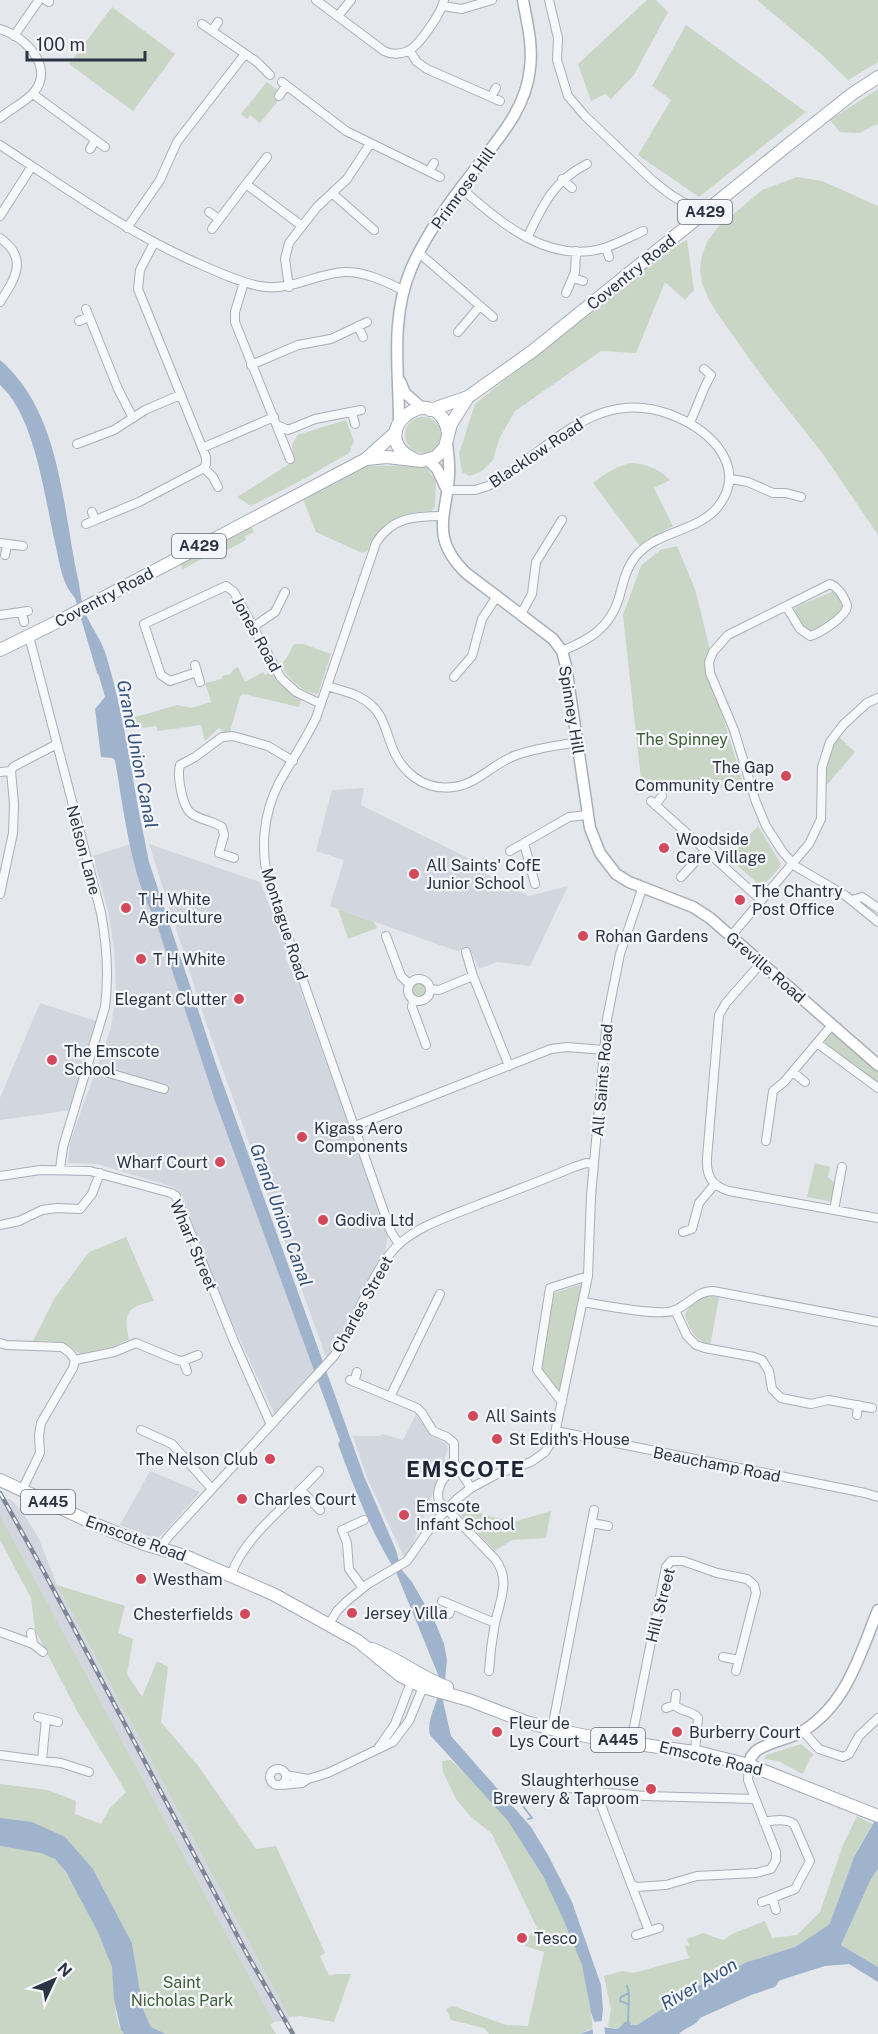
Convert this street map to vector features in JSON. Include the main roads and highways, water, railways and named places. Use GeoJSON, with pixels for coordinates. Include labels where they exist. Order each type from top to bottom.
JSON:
{"type":"FeatureCollection","features":[{"type":"Feature","properties":{"kind":"main road","name":"Coventry Road"},"geometry":{"type":"LineString","coordinates":[[366,459],[387,457],[421,460],[440,454],[459,409],[468,397],[534,350],[833,109],[878,77]]}},
{"type":"Feature","properties":{"kind":"main road","name":"Coventry Road"},"geometry":{"type":"LineString","coordinates":[[0,650],[366,459],[398,427],[409,412],[468,397]]}},
{"type":"Feature","properties":{"kind":"main road"},"geometry":{"type":"LineString","coordinates":[[426,409],[444,421],[447,437]]}},
{"type":"Feature","properties":{"kind":"main road"},"geometry":{"type":"LineString","coordinates":[[398,427],[398,445],[401,450],[421,460]]}},
{"type":"Feature","properties":{"kind":"main road","name":"Emscote Road"},"geometry":{"type":"LineString","coordinates":[[0,1480],[88,1521],[144,1544],[185,1556],[299,1607],[367,1647],[394,1658],[427,1684]]}},
{"type":"Feature","properties":{"kind":"main road","name":"Emscote Road"},"geometry":{"type":"LineString","coordinates":[[367,1647],[388,1667],[525,1722],[596,1738],[695,1752],[749,1765],[878,1816]]}},
{"type":"Feature","properties":{"kind":"water"},"geometry":{"type":"Polygon","coordinates":[[[0,360],[20,382],[36,407],[48,434],[63,494],[83,606],[103,648],[116,690],[149,862],[217,1067],[364,1476],[396,1550],[401,1569],[412,1582],[436,1624],[444,1644],[447,1660],[443,1701],[451,1736],[531,1827],[548,1855],[572,1902],[601,1985],[603,2009],[601,2027],[618,2029],[629,2021],[631,2025],[637,2025],[700,1985],[747,1962],[795,1947],[827,1926],[854,1857],[878,1815],[878,1869],[871,1879],[841,1945],[878,1967],[878,1982],[849,1964],[825,1966],[779,1981],[775,1987],[700,2018],[679,2034],[580,2034],[596,2028],[582,1965],[543,1876],[508,1821],[430,1735],[430,1721],[439,1692],[439,1677],[396,1572],[371,1526],[344,1460],[338,1444],[340,1441],[215,1101],[154,916],[139,882],[115,760],[101,757],[95,709],[105,697],[75,598],[62,574],[31,438],[12,399],[0,385],[0,360]]]}},
{"type":"Feature","properties":{"kind":"water"},"geometry":{"type":"Polygon","coordinates":[[[0,1818],[32,1822],[65,1837],[93,1869],[132,1943],[143,2009],[151,2027],[166,2034],[124,2034],[114,2000],[112,1967],[98,1932],[66,1872],[55,1859],[41,1853],[0,1846],[0,1818]]]}},
{"type":"Feature","properties":{"kind":"waterway"},"geometry":{"type":"LineString","coordinates":[[523,1806],[532,1818],[528,1819]]}},
{"type":"Feature","properties":{"kind":"waterway"},"geometry":{"type":"LineString","coordinates":[[627,1986],[629,1993],[628,2022]]}},
{"type":"Feature","properties":{"kind":"waterway"},"geometry":{"type":"LineString","coordinates":[[628,2004],[620,2001],[621,1997],[629,1993]]}},
{"type":"Feature","properties":{"kind":"railway"},"geometry":{"type":"LineString","coordinates":[[0,1493],[247,1954],[293,2034]]}},
{"type":"Feature","properties":{"kind":"place","name":"The Gap Community Centre"},"geometry":{"type":"Point","coordinates":[786,776]}},
{"type":"Feature","properties":{"kind":"place","name":"Woodside Care Village"},"geometry":{"type":"Point","coordinates":[664,848]}},
{"type":"Feature","properties":{"kind":"place","name":"All Saints' CofE Junior School"},"geometry":{"type":"Point","coordinates":[414,874]}},
{"type":"Feature","properties":{"kind":"place","name":"The Chantry Post Office"},"geometry":{"type":"Point","coordinates":[740,900]}},
{"type":"Feature","properties":{"kind":"place","name":"T H White Agriculture"},"geometry":{"type":"Point","coordinates":[126,908]}},
{"type":"Feature","properties":{"kind":"place","name":"Rohan Gardens"},"geometry":{"type":"Point","coordinates":[583,936]}},
{"type":"Feature","properties":{"kind":"place","name":"T H White"},"geometry":{"type":"Point","coordinates":[141,959]}},
{"type":"Feature","properties":{"kind":"place","name":"Elegant Clutter"},"geometry":{"type":"Point","coordinates":[239,999]}},
{"type":"Feature","properties":{"kind":"place","name":"The Emscote School"},"geometry":{"type":"Point","coordinates":[52,1060]}},
{"type":"Feature","properties":{"kind":"place","name":"Kigass Aero Components"},"geometry":{"type":"Point","coordinates":[302,1137]}},
{"type":"Feature","properties":{"kind":"place","name":"Wharf Court"},"geometry":{"type":"Point","coordinates":[220,1162]}},
{"type":"Feature","properties":{"kind":"place","name":"Godiva Ltd"},"geometry":{"type":"Point","coordinates":[323,1220]}},
{"type":"Feature","properties":{"kind":"place","name":"All Saints"},"geometry":{"type":"Point","coordinates":[473,1416]}},
{"type":"Feature","properties":{"kind":"place","name":"St Edith's House"},"geometry":{"type":"Point","coordinates":[497,1439]}},
{"type":"Feature","properties":{"kind":"place","name":"The Nelson Club"},"geometry":{"type":"Point","coordinates":[270,1459]}},
{"type":"Feature","properties":{"kind":"place","name":"Charles Court"},"geometry":{"type":"Point","coordinates":[242,1499]}},
{"type":"Feature","properties":{"kind":"place","name":"Emscote Infant School"},"geometry":{"type":"Point","coordinates":[404,1515]}},
{"type":"Feature","properties":{"kind":"place","name":"Westham"},"geometry":{"type":"Point","coordinates":[141,1579]}},
{"type":"Feature","properties":{"kind":"place","name":"Jersey Villa"},"geometry":{"type":"Point","coordinates":[352,1613]}},
{"type":"Feature","properties":{"kind":"place","name":"Chesterfields"},"geometry":{"type":"Point","coordinates":[245,1614]}},
{"type":"Feature","properties":{"kind":"place","name":"Fleur de Lys Court"},"geometry":{"type":"Point","coordinates":[497,1732]}},
{"type":"Feature","properties":{"kind":"place","name":"Burberry Court"},"geometry":{"type":"Point","coordinates":[677,1732]}},
{"type":"Feature","properties":{"kind":"place","name":"Slaughterhouse Brewery & Taproom"},"geometry":{"type":"Point","coordinates":[651,1789]}},
{"type":"Feature","properties":{"kind":"place","name":"Tesco"},"geometry":{"type":"Point","coordinates":[522,1938]}},
{"type":"Feature","properties":{"kind":"district","name":"EMSCOTE"},"geometry":{"type":"Point","coordinates":[466,1469]}},
{"type":"Feature","properties":{"kind":"park label","name":"The Spinney"},"geometry":{"type":"Point","coordinates":[682,739]}},
{"type":"Feature","properties":{"kind":"park label","name":"Saint Nicholas Park"},"geometry":{"type":"Point","coordinates":[182,1991]}},
{"type":"Feature","properties":{"kind":"water label","name":"Grand Union Canal"},"geometry":{"type":"Point","coordinates":[137,754]}},
{"type":"Feature","properties":{"kind":"water label","name":"Grand Union Canal"},"geometry":{"type":"Point","coordinates":[281,1215]}},
{"type":"Feature","properties":{"kind":"water label","name":"River Avon"},"geometry":{"type":"Point","coordinates":[699,1984]}}]}
